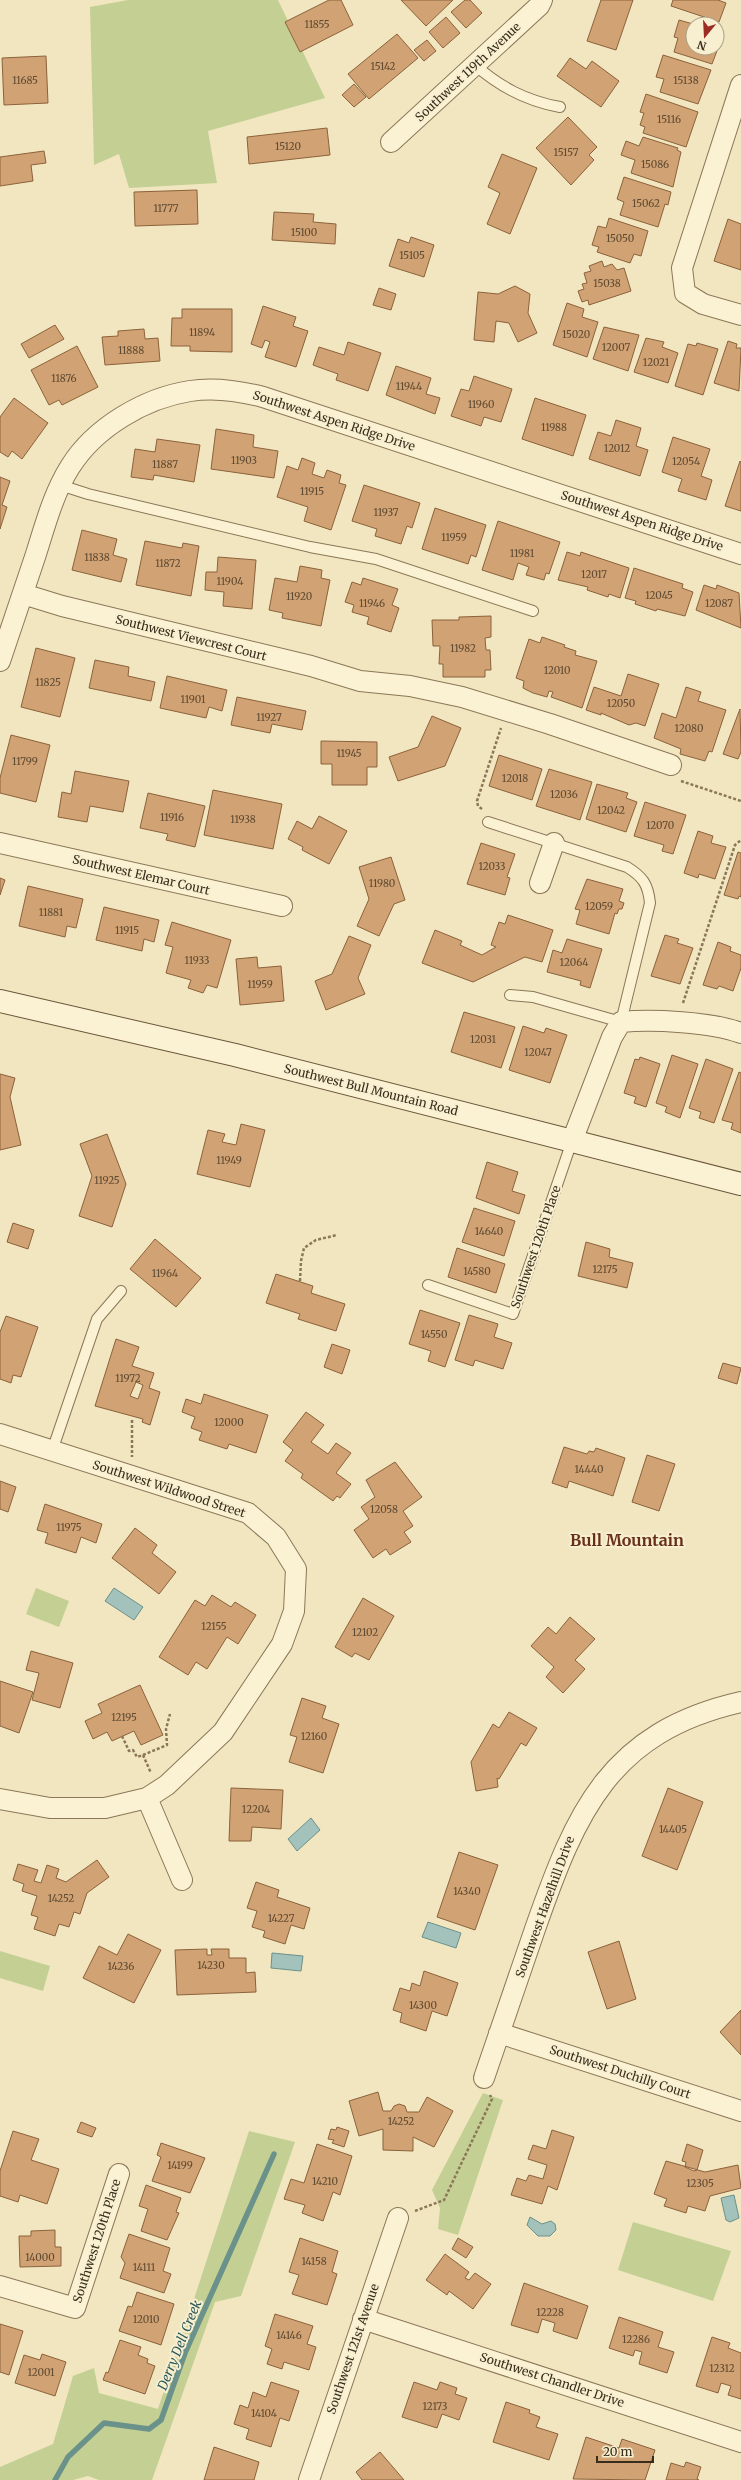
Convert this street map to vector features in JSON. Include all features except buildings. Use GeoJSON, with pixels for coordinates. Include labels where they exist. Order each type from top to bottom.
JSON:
{"type":"FeatureCollection","features":[{"type":"Feature","properties":{"kind":"main road","name":"Southwest Bull Mountain Road"},"geometry":{"type":"LineString","coordinates":[[0,1001],[235,1056],[741,1184]]}},
{"type":"Feature","properties":{"kind":"street","name":"Southwest 119th Avenue"},"geometry":{"type":"LineString","coordinates":[[392,142],[539,6],[542,0]]}},
{"type":"Feature","properties":{"kind":"street"},"geometry":{"type":"LineString","coordinates":[[740,94],[682,268],[682,286],[684,293],[693,299],[741,315]]}},
{"type":"Feature","properties":{"kind":"street","name":"Southwest Aspen Ridge Drive"},"geometry":{"type":"LineString","coordinates":[[0,660],[60,485],[71,465],[98,436],[114,422],[147,404],[192,391],[242,392],[263,396],[741,554]]}},
{"type":"Feature","properties":{"kind":"street","name":"Southwest Viewcrest Court"},"geometry":{"type":"LineString","coordinates":[[23,594],[62,606],[311,666],[360,681],[439,692],[505,710],[671,765]]}},
{"type":"Feature","properties":{"kind":"street"},"geometry":{"type":"LineString","coordinates":[[540,883],[554,842]]}},
{"type":"Feature","properties":{"kind":"street","name":"Southwest Elemar Court"},"geometry":{"type":"LineString","coordinates":[[0,843],[282,906]]}},
{"type":"Feature","properties":{"kind":"street"},"geometry":{"type":"LineString","coordinates":[[572,1141],[612,1037],[621,1022],[636,1020],[676,1023],[716,1027],[741,1033]]}},
{"type":"Feature","properties":{"kind":"street","name":"Southwest Wildwood Street"},"geometry":{"type":"LineString","coordinates":[[0,1434],[248,1513],[276,1537],[296,1569],[294,1611],[282,1644],[223,1732],[177,1776],[147,1798]]}},
{"type":"Feature","properties":{"kind":"street","name":"Southwest Hazelhill Drive"},"geometry":{"type":"LineString","coordinates":[[484,2078],[554,1876],[572,1832],[605,1779],[632,1753],[674,1726],[716,1708],[741,1702]]}},
{"type":"Feature","properties":{"kind":"street"},"geometry":{"type":"LineString","coordinates":[[0,1799],[50,1808],[105,1808],[147,1798],[182,1880]]}},
{"type":"Feature","properties":{"kind":"street","name":"Southwest Duchilly Court"},"geometry":{"type":"LineString","coordinates":[[500,2033],[741,2111]]}},
{"type":"Feature","properties":{"kind":"street","name":"Southwest 120th Place"},"geometry":{"type":"LineString","coordinates":[[0,2286],[75,2308],[119,2174]]}},
{"type":"Feature","properties":{"kind":"street","name":"Southwest 121st Avenue"},"geometry":{"type":"LineString","coordinates":[[309,2480],[398,2218]]}},
{"type":"Feature","properties":{"kind":"street","name":"Southwest Chandler Drive"},"geometry":{"type":"LineString","coordinates":[[363,2319],[741,2442]]}},
{"type":"Feature","properties":{"kind":"lane"},"geometry":{"type":"LineString","coordinates":[[475,65],[490,78],[516,94],[542,104],[560,108]]}},
{"type":"Feature","properties":{"kind":"lane"},"geometry":{"type":"LineString","coordinates":[[60,485],[88,494],[310,547],[376,559],[533,610]]}},
{"type":"Feature","properties":{"kind":"lane"},"geometry":{"type":"LineString","coordinates":[[488,822],[554,842],[627,867],[641,876],[648,887],[650,903],[621,1022],[533,996],[510,994]]}},
{"type":"Feature","properties":{"kind":"lane","name":"Southwest 120th Place"},"geometry":{"type":"LineString","coordinates":[[428,1285],[513,1314],[572,1141]]}},
{"type":"Feature","properties":{"kind":"lane"},"geometry":{"type":"LineString","coordinates":[[52,1451],[97,1319],[121,1291]]}},
{"type":"Feature","properties":{"kind":"path"},"geometry":{"type":"LineString","coordinates":[[488,822],[490,814],[480,808],[477,801],[503,722],[505,710]]}},
{"type":"Feature","properties":{"kind":"path"},"geometry":{"type":"LineString","coordinates":[[685,782],[741,801]]}},
{"type":"Feature","properties":{"kind":"path"},"geometry":{"type":"LineString","coordinates":[[676,1023],[735,845],[741,840]]}},
{"type":"Feature","properties":{"kind":"path"},"geometry":{"type":"LineString","coordinates":[[300,1281],[301,1261],[304,1248],[316,1240],[337,1235]]}},
{"type":"Feature","properties":{"kind":"path"},"geometry":{"type":"LineString","coordinates":[[130,1463],[133,1452],[132,1420]]}},
{"type":"Feature","properties":{"kind":"path"},"geometry":{"type":"LineString","coordinates":[[122,1736],[129,1751],[133,1750],[136,1757],[167,1745],[166,1729],[170,1714]]}},
{"type":"Feature","properties":{"kind":"path"},"geometry":{"type":"LineString","coordinates":[[143,1755],[153,1777]]}},
{"type":"Feature","properties":{"kind":"path"},"geometry":{"type":"LineString","coordinates":[[398,2218],[444,2200],[492,2099],[484,2078]]}},
{"type":"Feature","properties":{"kind":"green space"},"geometry":{"type":"Polygon","coordinates":[[[128,0],[278,0],[325,98],[208,131],[217,183],[129,188],[119,154],[94,165],[90,7],[128,0]]]}},
{"type":"Feature","properties":{"kind":"green space"},"geometry":{"type":"Polygon","coordinates":[[[36,1588],[69,1601],[59,1627],[26,1614],[36,1588]]]}},
{"type":"Feature","properties":{"kind":"green space"},"geometry":{"type":"Polygon","coordinates":[[[0,1951],[50,1966],[43,1991],[0,1978],[0,1951]]]}},
{"type":"Feature","properties":{"kind":"green space"},"geometry":{"type":"Polygon","coordinates":[[[483,2093],[503,2100],[458,2235],[438,2229],[440,2208],[432,2190],[483,2093]]]}},
{"type":"Feature","properties":{"kind":"green space"},"geometry":{"type":"Polygon","coordinates":[[[249,2131],[295,2142],[241,2296],[215,2302],[152,2480],[99,2480],[88,2476],[73,2480],[0,2480],[0,2467],[53,2444],[73,2376],[94,2368],[99,2393],[158,2409],[249,2131]]]}},
{"type":"Feature","properties":{"kind":"green space"},"geometry":{"type":"Polygon","coordinates":[[[633,2222],[731,2251],[713,2301],[618,2270],[633,2222]]]}},
{"type":"Feature","properties":{"kind":"water"},"geometry":{"type":"Polygon","coordinates":[[[114,1588],[143,1607],[134,1620],[105,1601],[114,1588]]]}},
{"type":"Feature","properties":{"kind":"water"},"geometry":{"type":"Polygon","coordinates":[[[311,1818],[320,1830],[297,1851],[288,1839],[311,1818]]]}},
{"type":"Feature","properties":{"kind":"water"},"geometry":{"type":"Polygon","coordinates":[[[428,1922],[461,1933],[456,1948],[422,1937],[428,1922]]]}},
{"type":"Feature","properties":{"kind":"water"},"geometry":{"type":"Polygon","coordinates":[[[272,1953],[303,1956],[301,1971],[271,1968],[272,1953]]]}},
{"type":"Feature","properties":{"kind":"water"},"geometry":{"type":"Polygon","coordinates":[[[734,2195],[739,2218],[730,2222],[726,2220],[721,2198],[734,2195]]]}},
{"type":"Feature","properties":{"kind":"water"},"geometry":{"type":"Polygon","coordinates":[[[530,2217],[542,2224],[551,2221],[555,2224],[556,2230],[550,2236],[538,2236],[527,2225],[530,2217]]]}},
{"type":"Feature","properties":{"kind":"waterway","name":"Derry Dell Creek"},"geometry":{"type":"LineString","coordinates":[[55,2480],[68,2457],[104,2423],[149,2429],[161,2420],[185,2353],[274,2154]]}},
{"type":"Feature","properties":{"kind":"district","name":"Bull Mountain"},"geometry":{"type":"Point","coordinates":[627,1540]}}]}
